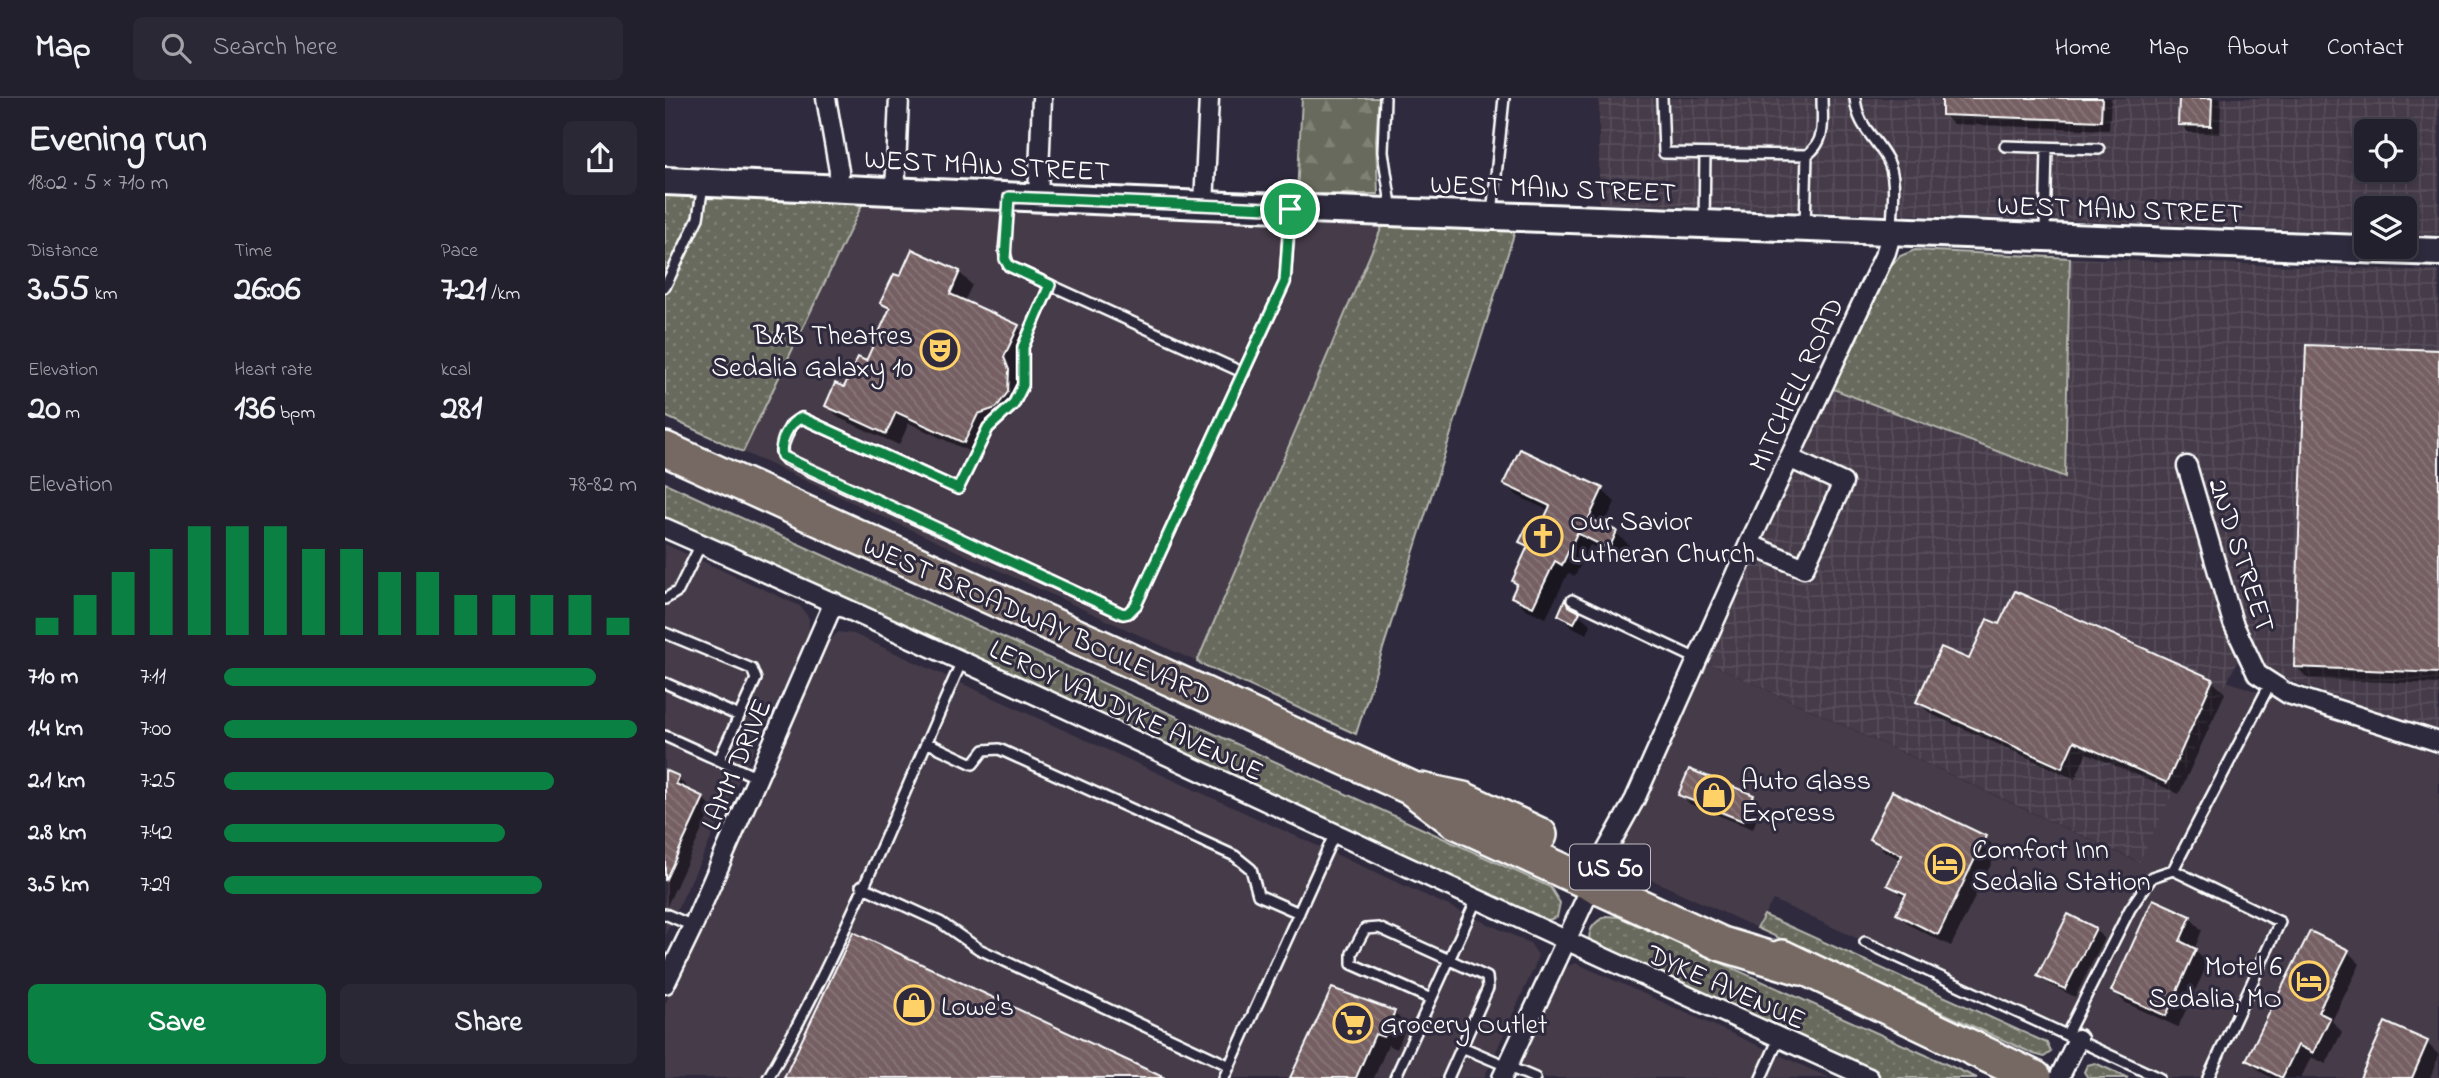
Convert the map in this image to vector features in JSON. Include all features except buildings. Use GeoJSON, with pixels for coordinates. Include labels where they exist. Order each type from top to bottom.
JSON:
{"type":"FeatureCollection","features":[{"type":"Feature","properties":{"kind":"highway","name":"WEST BROADWAY BOULEVARD"},"geometry":{"type":"LineString","coordinates":[[665,449],[1411,788],[1455,821],[1596,873],[1722,944],[1801,968],[2035,1078]]}},
{"type":"Feature","properties":{"kind":"main road","name":"WEST MAIN STREET"},"geometry":{"type":"LineString","coordinates":[[665,181],[1290,209],[2439,252]]}},
{"type":"Feature","properties":{"kind":"street"},"geometry":{"type":"LineString","coordinates":[[826,98],[839,171],[838,189]]}},
{"type":"Feature","properties":{"kind":"street"},"geometry":{"type":"LineString","coordinates":[[895,192],[899,98]]}},
{"type":"Feature","properties":{"kind":"street"},"geometry":{"type":"LineString","coordinates":[[1038,198],[1042,98]]}},
{"type":"Feature","properties":{"kind":"street"},"geometry":{"type":"LineString","coordinates":[[1204,205],[1209,98]]}},
{"type":"Feature","properties":{"kind":"street","name":"MITCHELL ROAD"},"geometry":{"type":"LineString","coordinates":[[1505,1072],[1596,873],[1635,799],[1749,544],[1886,252],[1892,231]]}},
{"type":"Feature","properties":{"kind":"street"},"geometry":{"type":"LineString","coordinates":[[1749,544],[1804,568],[1843,483],[1789,458]]}},
{"type":"Feature","properties":{"kind":"street","name":"2ND STREET"},"geometry":{"type":"LineString","coordinates":[[2187,466],[2232,623],[2257,674],[2288,694],[2439,742]]}},
{"type":"Feature","properties":{"kind":"street","name":"LEROY VANDYKE AVENUE"},"geometry":{"type":"LineString","coordinates":[[665,528],[834,602],[1564,942]]}},
{"type":"Feature","properties":{"kind":"street","name":"LAMM DRIVE"},"geometry":{"type":"LineString","coordinates":[[665,984],[693,926],[834,602]]}},
{"type":"Feature","properties":{"kind":"street","name":"DYKE AVENUE"},"geometry":{"type":"LineString","coordinates":[[1564,942],[1869,1078]]}},
{"type":"Feature","properties":{"kind":"street"},"geometry":{"type":"LineString","coordinates":[[2059,1078],[2073,1037]]}},
{"type":"Feature","properties":{"kind":"lane"},"geometry":{"type":"LineString","coordinates":[[1385,98],[1383,152],[1392,212]]}},
{"type":"Feature","properties":{"kind":"lane"},"geometry":{"type":"LineString","coordinates":[[1492,216],[1504,98]]}},
{"type":"Feature","properties":{"kind":"lane"},"geometry":{"type":"LineString","coordinates":[[1662,98],[1664,153],[1807,155],[1817,147],[1823,135],[1822,98]]}},
{"type":"Feature","properties":{"kind":"lane"},"geometry":{"type":"LineString","coordinates":[[1854,98],[1857,119],[1888,159],[1892,171],[1892,231]]}},
{"type":"Feature","properties":{"kind":"lane"},"geometry":{"type":"LineString","coordinates":[[2005,146],[2098,149]]}},
{"type":"Feature","properties":{"kind":"lane"},"geometry":{"type":"LineString","coordinates":[[2045,237],[2047,148]]}},
{"type":"Feature","properties":{"kind":"lane"},"geometry":{"type":"LineString","coordinates":[[1704,224],[1706,154]]}},
{"type":"Feature","properties":{"kind":"lane"},"geometry":{"type":"LineString","coordinates":[[1805,228],[1807,155]]}},
{"type":"Feature","properties":{"kind":"lane"},"geometry":{"type":"LineString","coordinates":[[665,287],[698,218],[703,183]]}},
{"type":"Feature","properties":{"kind":"lane"},"geometry":{"type":"LineString","coordinates":[[1009,197],[1005,259],[1009,266],[1244,373]]}},
{"type":"Feature","properties":{"kind":"lane"},"geometry":{"type":"LineString","coordinates":[[1050,285],[1023,347],[1023,385],[1013,405],[988,428],[958,489],[802,418],[791,425],[781,447],[782,456],[1123,614],[1128,613],[1136,605],[1285,282],[1290,209]]}},
{"type":"Feature","properties":{"kind":"lane"},"geometry":{"type":"LineString","coordinates":[[665,599],[678,591],[701,544]]}},
{"type":"Feature","properties":{"kind":"lane"},"geometry":{"type":"LineString","coordinates":[[1572,600],[1697,659]]}},
{"type":"Feature","properties":{"kind":"lane"},"geometry":{"type":"LineString","coordinates":[[665,634],[752,669],[755,679],[719,760]]}},
{"type":"Feature","properties":{"kind":"lane"},"geometry":{"type":"LineString","coordinates":[[768,1078],[792,1039],[961,661]]}},
{"type":"Feature","properties":{"kind":"lane"},"geometry":{"type":"LineString","coordinates":[[665,682],[739,716]]}},
{"type":"Feature","properties":{"kind":"lane"},"geometry":{"type":"LineString","coordinates":[[2073,1037],[2130,909],[2152,877],[2173,870],[2270,684]]}},
{"type":"Feature","properties":{"kind":"lane"},"geometry":{"type":"LineString","coordinates":[[665,736],[758,778]]}},
{"type":"Feature","properties":{"kind":"lane"},"geometry":{"type":"LineString","coordinates":[[926,742],[973,764],[984,750],[999,749],[1235,856],[1251,869],[1258,895],[1299,913]]}},
{"type":"Feature","properties":{"kind":"lane"},"geometry":{"type":"LineString","coordinates":[[1224,1078],[1334,835]]}},
{"type":"Feature","properties":{"kind":"lane"},"geometry":{"type":"LineString","coordinates":[[2173,870],[2280,922],[2208,1078]]}},
{"type":"Feature","properties":{"kind":"lane"},"geometry":{"type":"LineString","coordinates":[[861,886],[940,922],[979,949],[1230,1066]]}},
{"type":"Feature","properties":{"kind":"lane"},"geometry":{"type":"LineString","coordinates":[[1395,1078],[1476,901]]}},
{"type":"Feature","properties":{"kind":"lane"},"geometry":{"type":"LineString","coordinates":[[665,915],[693,926]]}},
{"type":"Feature","properties":{"kind":"lane"},"geometry":{"type":"LineString","coordinates":[[1431,999],[1352,964],[1350,959],[1360,935],[1372,926],[1480,972],[1490,983],[1448,1078]]}},
{"type":"Feature","properties":{"kind":"lane"},"geometry":{"type":"LineString","coordinates":[[1865,942],[2159,1078]]}},
{"type":"Feature","properties":{"kind":"lane"},"geometry":{"type":"LineString","coordinates":[[1761,1078],[1779,1038]]}},
{"type":"Feature","properties":{"kind":"lane"},"geometry":{"type":"LineString","coordinates":[[1462,1047],[1505,1072],[1535,1078]]}},
{"type":"Feature","properties":{"kind":"shaded area"},"geometry":{"type":"Polygon","coordinates":[[[1599,98],[2439,98],[2439,235],[2417,234],[2417,196],[2354,196],[2354,232],[1599,203],[1599,98]]]}},
{"type":"Feature","properties":{"kind":"shaded area"},"geometry":{"type":"Polygon","coordinates":[[[863,203],[1384,222],[1197,662],[743,452],[863,203]]]}},
{"type":"Feature","properties":{"kind":"shaded area"},"geometry":{"type":"Polygon","coordinates":[[[2070,258],[2439,271],[2439,733],[2237,662],[2139,862],[1705,661],[1833,389],[2065,476],[2070,258]]]}},
{"type":"Feature","properties":{"kind":"shaded area"},"geometry":{"type":"Polygon","coordinates":[[[665,544],[800,606],[809,618],[809,631],[665,935],[665,544]]]}},
{"type":"Feature","properties":{"kind":"shaded area"},"geometry":{"type":"Polygon","coordinates":[[[838,632],[854,634],[1530,943],[1538,955],[1534,968],[1484,1078],[665,1078],[665,1004],[828,642],[838,632]]]}},
{"type":"Feature","properties":{"kind":"shaded area"},"geometry":{"type":"Polygon","coordinates":[[[1705,661],[2138,862],[2227,681],[2439,755],[2439,1078],[2162,1078],[1773,900],[1757,928],[1628,869],[1618,859],[1619,846],[1705,661]]]}},
{"type":"Feature","properties":{"kind":"shaded area"},"geometry":{"type":"Polygon","coordinates":[[[1576,963],[1830,1078],[1511,1078],[1560,969],[1576,963]]]}},
{"type":"Feature","properties":{"kind":"green space"},"geometry":{"type":"Polygon","coordinates":[[[1302,98],[1379,98],[1376,140],[1378,194],[1297,194],[1302,98]]]}},
{"type":"Feature","properties":{"kind":"green space"},"geometry":{"type":"Polygon","coordinates":[[[665,192],[863,203],[743,452],[665,416],[665,192]]]}},
{"type":"Feature","properties":{"kind":"green space"},"geometry":{"type":"Polygon","coordinates":[[[1384,222],[1515,231],[1356,734],[1197,662],[1384,222]]]}},
{"type":"Feature","properties":{"kind":"green space"},"geometry":{"type":"Polygon","coordinates":[[[1915,250],[2070,258],[2065,477],[1833,389],[1891,266],[1900,256],[1915,250]]]}},
{"type":"Feature","properties":{"kind":"green space"},"geometry":{"type":"Polygon","coordinates":[[[665,483],[1550,887],[1560,903],[1557,917],[1543,922],[665,524],[665,483]]]}},
{"type":"Feature","properties":{"kind":"green space"},"geometry":{"type":"Polygon","coordinates":[[[1764,915],[2047,1043],[2051,1052],[2044,1057],[2034,1054],[1757,928],[1764,915]]]}},
{"type":"Feature","properties":{"kind":"green space"},"geometry":{"type":"Polygon","coordinates":[[[1606,916],[1619,917],[1977,1078],[1879,1078],[1590,945],[1589,935],[1592,928],[1606,916]]]}},
{"type":"Feature","properties":{"kind":"green space"},"geometry":{"type":"Polygon","coordinates":[[[2095,1063],[2128,1078],[2088,1078],[2084,1072],[2087,1065],[2095,1063]]]}},
{"type":"Feature","properties":{"kind":"place","name":"B&B Theatres Sedalia Galaxy 10"},"geometry":{"type":"Point","coordinates":[940,350]}},
{"type":"Feature","properties":{"kind":"place","name":"Our Savior Lutheran Church"},"geometry":{"type":"Point","coordinates":[1543,536]}},
{"type":"Feature","properties":{"kind":"place","name":"Auto Glass Express"},"geometry":{"type":"Point","coordinates":[1714,795]}},
{"type":"Feature","properties":{"kind":"place","name":"Comfort Inn Sedalia Station"},"geometry":{"type":"Point","coordinates":[1945,864]}},
{"type":"Feature","properties":{"kind":"place","name":"Motel 6 Sedalia, MO"},"geometry":{"type":"Point","coordinates":[2309,981]}},
{"type":"Feature","properties":{"kind":"place","name":"Lowe's"},"geometry":{"type":"Point","coordinates":[914,1005]}},
{"type":"Feature","properties":{"kind":"place","name":"Grocery Outlet"},"geometry":{"type":"Point","coordinates":[1353,1023]}},
{"type":"Feature","properties":{"kind":"route"},"geometry":{"type":"LineString","coordinates":[[1009,197],[1290,209],[1285,282],[1136,605],[1128,613],[1123,614],[782,456],[781,447],[791,425],[802,418],[958,489],[988,428],[1013,405],[1023,385],[1022,355],[1025,338],[1050,285],[1009,266],[1005,259],[1009,197]]}}]}
